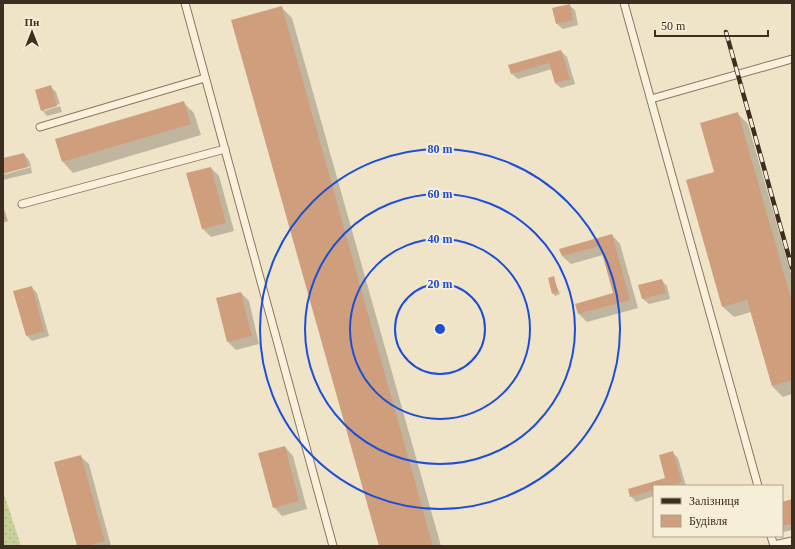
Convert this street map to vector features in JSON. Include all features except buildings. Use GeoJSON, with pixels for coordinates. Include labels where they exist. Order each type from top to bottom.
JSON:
{"type":"FeatureCollection","features":[{"type":"Feature","properties":{"kind":"lane"},"geometry":{"type":"LineString","coordinates":[[185,3],[333,546]]}},
{"type":"Feature","properties":{"kind":"lane"},"geometry":{"type":"LineString","coordinates":[[624,3],[758,485]]}},
{"type":"Feature","properties":{"kind":"lane"},"geometry":{"type":"LineString","coordinates":[[651,99],[792,59]]}},
{"type":"Feature","properties":{"kind":"lane"},"geometry":{"type":"LineString","coordinates":[[40,127],[206,78]]}},
{"type":"Feature","properties":{"kind":"lane"},"geometry":{"type":"LineString","coordinates":[[22,204],[225,149]]}},
{"type":"Feature","properties":{"kind":"lane"},"geometry":{"type":"LineString","coordinates":[[774,546],[792,541]]}},
{"type":"Feature","properties":{"kind":"green space"},"geometry":{"type":"Polygon","coordinates":[[[3,491],[21,546],[3,546],[3,491]]]}},
{"type":"Feature","properties":{"kind":"railway"},"geometry":{"type":"LineString","coordinates":[[726,32],[792,268]]}}]}
